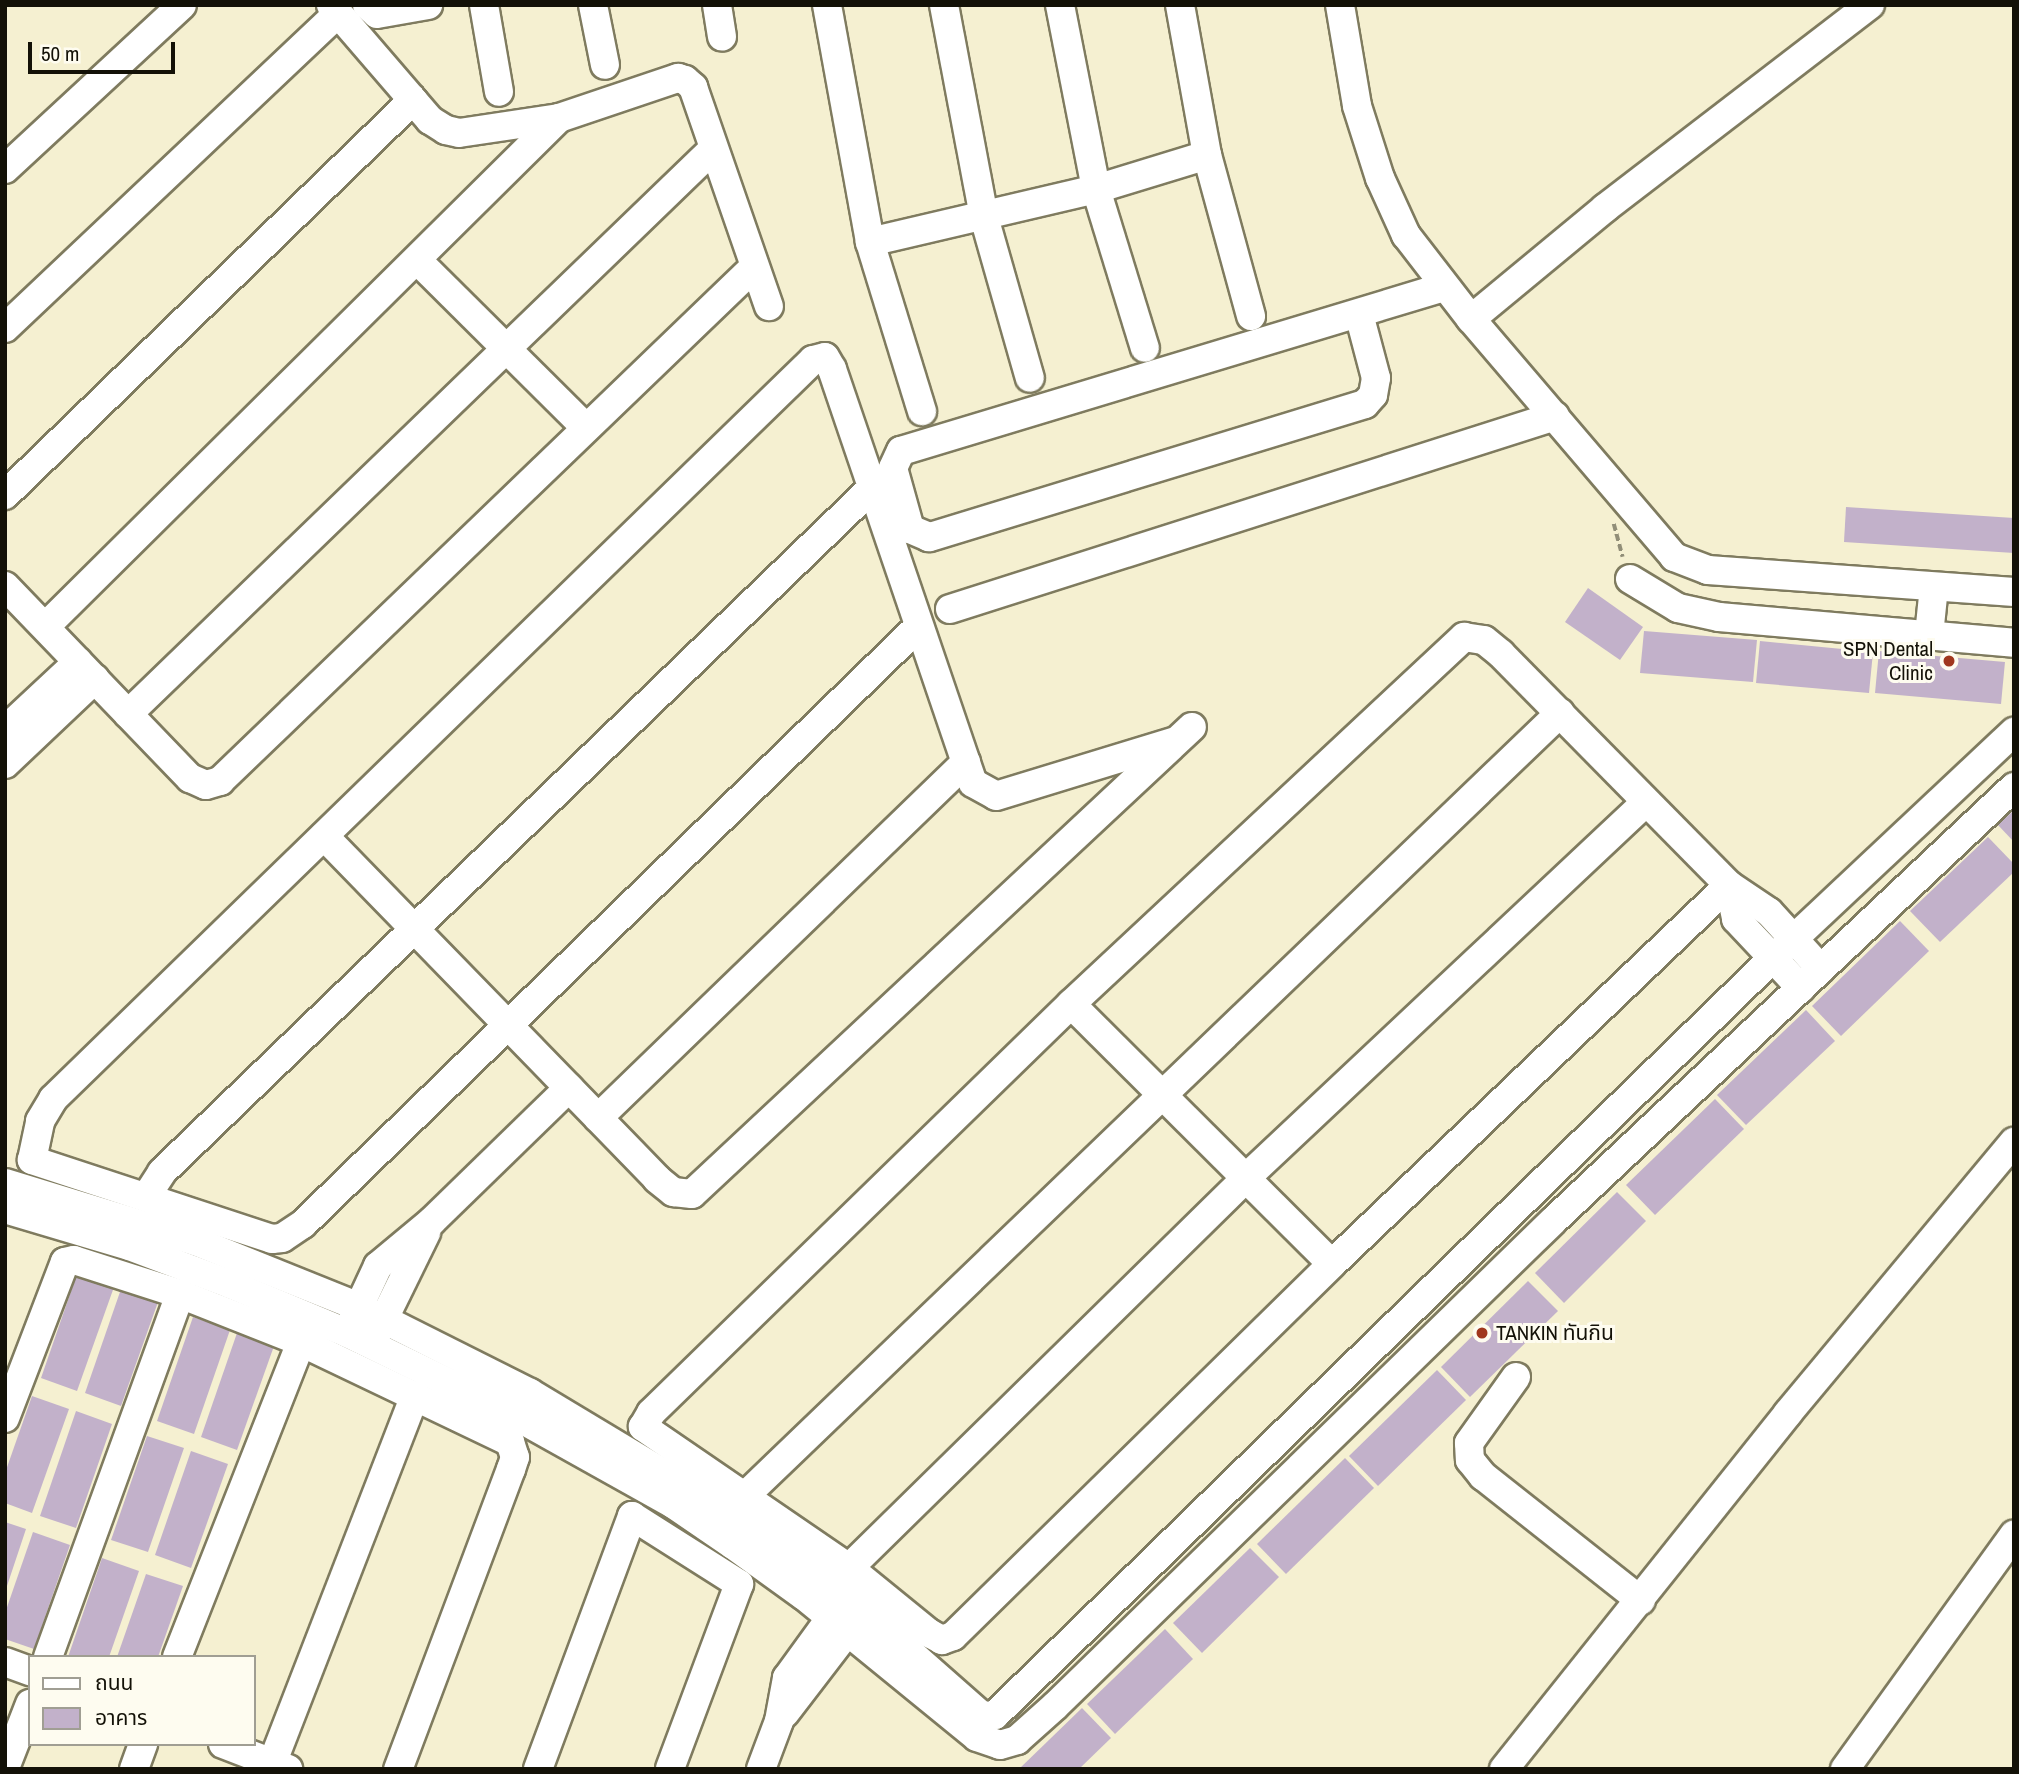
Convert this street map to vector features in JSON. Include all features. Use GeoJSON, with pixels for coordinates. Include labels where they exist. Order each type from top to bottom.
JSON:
{"type":"FeatureCollection","features":[{"type":"Feature","properties":{"kind":"street"},"geometry":{"type":"LineString","coordinates":[[5,169],[182,5]]}},
{"type":"Feature","properties":{"kind":"street"},"geometry":{"type":"LineString","coordinates":[[367,5],[377,14],[428,5]]}},
{"type":"Feature","properties":{"kind":"street"},"geometry":{"type":"LineString","coordinates":[[484,5],[499,92]]}},
{"type":"Feature","properties":{"kind":"street"},"geometry":{"type":"LineString","coordinates":[[593,5],[605,65]]}},
{"type":"Feature","properties":{"kind":"street"},"geometry":{"type":"LineString","coordinates":[[717,5],[722,37]]}},
{"type":"Feature","properties":{"kind":"street"},"geometry":{"type":"LineString","coordinates":[[827,5],[870,242],[922,411]]}},
{"type":"Feature","properties":{"kind":"street"},"geometry":{"type":"LineString","coordinates":[[944,5],[984,218],[1030,378]]}},
{"type":"Feature","properties":{"kind":"street"},"geometry":{"type":"LineString","coordinates":[[1060,5],[1096,189],[1145,348]]}},
{"type":"Feature","properties":{"kind":"street"},"geometry":{"type":"LineString","coordinates":[[1180,5],[1207,155],[1251,316]]}},
{"type":"Feature","properties":{"kind":"street"},"geometry":{"type":"LineString","coordinates":[[1340,5],[1357,106],[1380,178],[1406,235],[1457,302],[1555,416],[1650,533],[1685,561],[1708,570],[2014,592]]}},
{"type":"Feature","properties":{"kind":"street"},"geometry":{"type":"LineString","coordinates":[[1361,323],[1376,377],[1373,395],[1365,404],[929,537],[910,529],[893,468],[901,451],[1361,323],[1457,302],[1605,208],[1870,5]]}},
{"type":"Feature","properties":{"kind":"street"},"geometry":{"type":"LineString","coordinates":[[5,328],[335,9],[430,120],[459,133],[559,118],[678,78],[693,87],[753,268],[769,306]]}},
{"type":"Feature","properties":{"kind":"street"},"geometry":{"type":"LineString","coordinates":[[5,495],[413,100]]}},
{"type":"Feature","properties":{"kind":"street"},"geometry":{"type":"LineString","coordinates":[[46,626],[559,118]]}},
{"type":"Feature","properties":{"kind":"street"},"geometry":{"type":"LineString","coordinates":[[128,714],[713,149]]}},
{"type":"Feature","properties":{"kind":"street"},"geometry":{"type":"LineString","coordinates":[[870,242],[984,218],[1096,189],[1207,155]]}},
{"type":"Feature","properties":{"kind":"street"},"geometry":{"type":"LineString","coordinates":[[417,260],[584,426]]}},
{"type":"Feature","properties":{"kind":"street"},"geometry":{"type":"LineString","coordinates":[[5,586],[190,778],[206,785],[220,781],[584,426],[753,268]]}},
{"type":"Feature","properties":{"kind":"street"},"geometry":{"type":"LineString","coordinates":[[324,836],[509,1024],[665,1186],[673,1192],[692,1194],[1183,734],[996,796],[972,783],[832,369],[825,357],[813,360],[52,1099],[40,1121],[32,1160],[272,1239],[282,1238],[303,1224],[509,1024],[918,627]]}},
{"type":"Feature","properties":{"kind":"street"},"geometry":{"type":"LineString","coordinates":[[950,610],[1555,416]]}},
{"type":"Feature","properties":{"kind":"street"},"geometry":{"type":"LineString","coordinates":[[146,1197],[162,1172],[872,488]]}},
{"type":"Feature","properties":{"kind":"street"},"geometry":{"type":"LineString","coordinates":[[1665,601],[1685,561]]}},
{"type":"Feature","properties":{"kind":"street"},"geometry":{"type":"LineString","coordinates":[[1751,619],[1753,573]]}},
{"type":"Feature","properties":{"kind":"street"},"geometry":{"type":"LineString","coordinates":[[1630,579],[1665,601],[1692,611],[1751,619],[2014,643]]}},
{"type":"Feature","properties":{"kind":"street"},"geometry":{"type":"LineString","coordinates":[[1824,626],[1830,579]]}},
{"type":"Feature","properties":{"kind":"street"},"geometry":{"type":"LineString","coordinates":[[1929,635],[1934,587]]}},
{"type":"Feature","properties":{"kind":"street"},"geometry":{"type":"LineString","coordinates":[[1729,885],[1332,1264],[953,1636],[942,1640],[929,1633],[849,1568],[746,1495],[645,1430],[644,1422],[1071,1004],[1464,637],[1484,640],[1560,713],[1729,885],[1769,912],[1821,969]]}},
{"type":"Feature","properties":{"kind":"street"},"geometry":{"type":"LineString","coordinates":[[5,730],[87,670]]}},
{"type":"Feature","properties":{"kind":"street"},"geometry":{"type":"LineString","coordinates":[[5,764],[87,670]]}},
{"type":"Feature","properties":{"kind":"street"},"geometry":{"type":"LineString","coordinates":[[746,1495],[1560,713]]}},
{"type":"Feature","properties":{"kind":"street"},"geometry":{"type":"LineString","coordinates":[[5,1183],[145,1223],[371,1313],[605,1450],[683,1511],[847,1614],[982,1716],[995,1715],[1772,959],[2014,732]]}},
{"type":"Feature","properties":{"kind":"street"},"geometry":{"type":"LineString","coordinates":[[598,1118],[965,762]]}},
{"type":"Feature","properties":{"kind":"street"},"geometry":{"type":"LineString","coordinates":[[847,1614],[977,1737],[989,1744],[1017,1740],[1553,1221],[2014,787]]}},
{"type":"Feature","properties":{"kind":"street"},"geometry":{"type":"LineString","coordinates":[[849,1568],[1248,1176],[1646,802]]}},
{"type":"Feature","properties":{"kind":"street"},"geometry":{"type":"LineString","coordinates":[[1729,885],[1736,919],[1801,988]]}},
{"type":"Feature","properties":{"kind":"street"},"geometry":{"type":"LineString","coordinates":[[1071,1004],[1248,1176],[1332,1264]]}},
{"type":"Feature","properties":{"kind":"street"},"geometry":{"type":"LineString","coordinates":[[372,1345],[371,1313],[378,1266],[432,1221],[569,1088]]}},
{"type":"Feature","properties":{"kind":"street"},"geometry":{"type":"LineString","coordinates":[[1504,1769],[1641,1601],[1788,1413],[2014,1142]]}},
{"type":"Feature","properties":{"kind":"street"},"geometry":{"type":"LineString","coordinates":[[1529,1198],[1553,1221]]}},
{"type":"Feature","properties":{"kind":"street"},"geometry":{"type":"LineString","coordinates":[[5,1209],[142,1251],[347,1333],[605,1450]]}},
{"type":"Feature","properties":{"kind":"street"},"geometry":{"type":"LineString","coordinates":[[5,1418],[65,1262],[74,1259],[180,1294],[301,1342],[510,1442],[515,1457],[398,1769]]}},
{"type":"Feature","properties":{"kind":"street"},"geometry":{"type":"LineString","coordinates":[[49,1655],[180,1294]]}},
{"type":"Feature","properties":{"kind":"street"},"geometry":{"type":"LineString","coordinates":[[347,1333],[371,1313]]}},
{"type":"Feature","properties":{"kind":"street"},"geometry":{"type":"LineString","coordinates":[[178,1655],[301,1342]]}},
{"type":"Feature","properties":{"kind":"street"},"geometry":{"type":"LineString","coordinates":[[1516,1377],[1469,1443],[1470,1460],[1483,1476],[1641,1601]]}},
{"type":"Feature","properties":{"kind":"street"},"geometry":{"type":"LineString","coordinates":[[228,1746],[277,1767],[415,1395]]}},
{"type":"Feature","properties":{"kind":"street"},"geometry":{"type":"LineString","coordinates":[[1257,1462],[1281,1486]]}},
{"type":"Feature","properties":{"kind":"street"},"geometry":{"type":"LineString","coordinates":[[538,1769],[632,1516],[739,1584],[670,1769]]}},
{"type":"Feature","properties":{"kind":"street"},"geometry":{"type":"LineString","coordinates":[[1845,1769],[2014,1535]]}},
{"type":"Feature","properties":{"kind":"street"},"geometry":{"type":"LineString","coordinates":[[761,1769],[779,1721],[847,1614]]}},
{"type":"Feature","properties":{"kind":"street"},"geometry":{"type":"LineString","coordinates":[[5,1662],[28,1670]]}},
{"type":"Feature","properties":{"kind":"street"},"geometry":{"type":"LineString","coordinates":[[1004,1707],[1017,1740]]}},
{"type":"Feature","properties":{"kind":"street"},"geometry":{"type":"LineString","coordinates":[[5,1768],[28,1709]]}},
{"type":"Feature","properties":{"kind":"street"},"geometry":{"type":"LineString","coordinates":[[134,1769],[142,1746]]}},
{"type":"Feature","properties":{"kind":"building"},"geometry":{"type":"Polygon","coordinates":[[[1846,507],[2014,518],[2014,553],[1844,542],[1846,507]]]}},
{"type":"Feature","properties":{"kind":"building"},"geometry":{"type":"Polygon","coordinates":[[[1588,588],[1643,627],[1620,660],[1565,622],[1588,588]]]}},
{"type":"Feature","properties":{"kind":"building"},"geometry":{"type":"Polygon","coordinates":[[[1644,631],[1757,640],[1753,682],[1640,673],[1644,631]]]}},
{"type":"Feature","properties":{"kind":"building"},"geometry":{"type":"Polygon","coordinates":[[[1760,641],[1873,652],[1869,693],[1756,683],[1760,641]]]}},
{"type":"Feature","properties":{"kind":"building"},"geometry":{"type":"Polygon","coordinates":[[[1879,651],[2005,662],[2001,704],[1875,693],[1879,651]]]}},
{"type":"Feature","properties":{"kind":"building"},"geometry":{"type":"Polygon","coordinates":[[[2014,810],[2014,842],[1998,825],[2014,810]]]}},
{"type":"Feature","properties":{"kind":"building"},"geometry":{"type":"Polygon","coordinates":[[[1988,837],[2014,864],[2014,872],[1940,942],[1910,911],[1988,837]]]}},
{"type":"Feature","properties":{"kind":"building"},"geometry":{"type":"Polygon","coordinates":[[[1900,921],[1929,951],[1841,1036],[1812,1006],[1900,921]]]}},
{"type":"Feature","properties":{"kind":"building"},"geometry":{"type":"Polygon","coordinates":[[[1806,1010],[1835,1041],[1746,1125],[1717,1095],[1806,1010]]]}},
{"type":"Feature","properties":{"kind":"building"},"geometry":{"type":"Polygon","coordinates":[[[1715,1099],[1744,1129],[1655,1215],[1626,1185],[1715,1099]]]}},
{"type":"Feature","properties":{"kind":"building"},"geometry":{"type":"Polygon","coordinates":[[[1617,1192],[1646,1221],[1564,1303],[1535,1273],[1617,1192]]]}},
{"type":"Feature","properties":{"kind":"building"},"geometry":{"type":"Polygon","coordinates":[[[77,1274],[114,1287],[77,1391],[41,1378],[77,1274]]]}},
{"type":"Feature","properties":{"kind":"building"},"geometry":{"type":"Polygon","coordinates":[[[1528,1281],[1558,1311],[1470,1397],[1441,1367],[1528,1281]]]}},
{"type":"Feature","properties":{"kind":"building"},"geometry":{"type":"Polygon","coordinates":[[[121,1289],[158,1302],[121,1406],[85,1393],[121,1289]]]}},
{"type":"Feature","properties":{"kind":"building"},"geometry":{"type":"Polygon","coordinates":[[[193,1317],[230,1330],[194,1434],[157,1421],[193,1317]]]}},
{"type":"Feature","properties":{"kind":"building"},"geometry":{"type":"Polygon","coordinates":[[[237,1333],[274,1346],[237,1450],[201,1437],[237,1333]]]}},
{"type":"Feature","properties":{"kind":"building"},"geometry":{"type":"Polygon","coordinates":[[[1437,1370],[1466,1400],[1378,1486],[1349,1456],[1437,1370]]]}},
{"type":"Feature","properties":{"kind":"building"},"geometry":{"type":"Polygon","coordinates":[[[32,1396],[69,1409],[32,1513],[5,1503],[5,1473],[32,1396]]]}},
{"type":"Feature","properties":{"kind":"building"},"geometry":{"type":"Polygon","coordinates":[[[76,1411],[112,1424],[76,1528],[40,1516],[76,1411]]]}},
{"type":"Feature","properties":{"kind":"building"},"geometry":{"type":"Polygon","coordinates":[[[147,1436],[184,1448],[148,1552],[111,1540],[147,1436]]]}},
{"type":"Feature","properties":{"kind":"building"},"geometry":{"type":"Polygon","coordinates":[[[191,1451],[228,1464],[191,1568],[155,1555],[191,1451]]]}},
{"type":"Feature","properties":{"kind":"building"},"geometry":{"type":"Polygon","coordinates":[[[1345,1458],[1374,1488],[1286,1574],[1257,1544],[1345,1458]]]}},
{"type":"Feature","properties":{"kind":"building"},"geometry":{"type":"Polygon","coordinates":[[[5,1522],[26,1529],[6,1589],[5,1589],[5,1522]]]}},
{"type":"Feature","properties":{"kind":"building"},"geometry":{"type":"Polygon","coordinates":[[[33,1532],[70,1545],[34,1649],[5,1639],[5,1613],[33,1532]]]}},
{"type":"Feature","properties":{"kind":"building"},"geometry":{"type":"Polygon","coordinates":[[[1250,1548],[1279,1577],[1202,1653],[1173,1623],[1250,1548]]]}},
{"type":"Feature","properties":{"kind":"building"},"geometry":{"type":"Polygon","coordinates":[[[102,1558],[139,1571],[110,1655],[69,1655],[102,1558]]]}},
{"type":"Feature","properties":{"kind":"building"},"geometry":{"type":"Polygon","coordinates":[[[146,1574],[183,1586],[159,1655],[118,1655],[146,1574]]]}},
{"type":"Feature","properties":{"kind":"building"},"geometry":{"type":"Polygon","coordinates":[[[1165,1629],[1193,1659],[1115,1734],[1087,1704],[1165,1629]]]}},
{"type":"Feature","properties":{"kind":"building"},"geometry":{"type":"Polygon","coordinates":[[[1082,1708],[1111,1738],[1079,1769],[1019,1769],[1082,1708]]]}},
{"type":"Feature","properties":{"kind":"place","name":"SPN Dental Clinic"},"geometry":{"type":"Point","coordinates":[1949,661]}},
{"type":"Feature","properties":{"kind":"place","name":"TANKIN ทันกิน"},"geometry":{"type":"Point","coordinates":[1482,1333]}}]}
